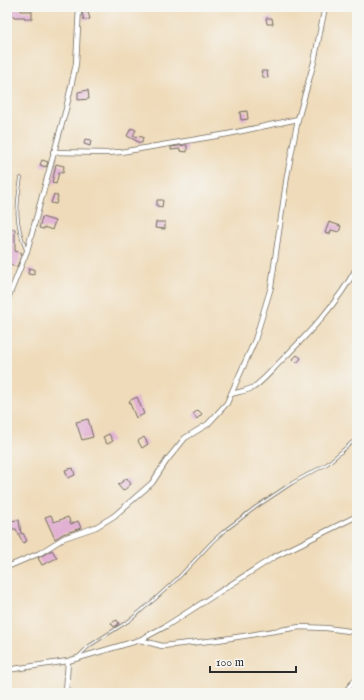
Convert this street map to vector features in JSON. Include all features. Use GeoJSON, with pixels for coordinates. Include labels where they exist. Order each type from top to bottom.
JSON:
{"type":"FeatureCollection","features":[{"type":"Feature","properties":{"kind":"street"},"geometry":{"type":"LineString","coordinates":[[7,301],[27,251],[66,109],[76,64],[81,7]]}},
{"type":"Feature","properties":{"kind":"street"},"geometry":{"type":"LineString","coordinates":[[7,567],[40,553],[64,538],[96,527],[114,516],[152,483],[185,438],[208,424],[227,403],[255,340],[271,287],[287,176],[298,119],[314,62],[325,7]]}},
{"type":"Feature","properties":{"kind":"street"},"geometry":{"type":"LineString","coordinates":[[53,152],[121,152],[228,134],[298,119]]}},
{"type":"Feature","properties":{"kind":"street"},"geometry":{"type":"LineString","coordinates":[[231,394],[247,390],[255,386],[284,358],[334,303],[357,267]]}},
{"type":"Feature","properties":{"kind":"street"},"geometry":{"type":"LineString","coordinates":[[7,670],[68,662],[140,640],[166,626],[274,557],[357,516]]}},
{"type":"Feature","properties":{"kind":"street"},"geometry":{"type":"LineString","coordinates":[[140,640],[162,646],[218,640],[300,627],[326,628],[357,632]]}},
{"type":"Feature","properties":{"kind":"street"},"geometry":{"type":"LineString","coordinates":[[66,693],[68,662]]}},
{"type":"Feature","properties":{"kind":"street"},"geometry":{"type":"LineString","coordinates":[[344,693],[357,678]]}},
{"type":"Feature","properties":{"kind":"lane"},"geometry":{"type":"LineString","coordinates":[[21,178],[17,205],[17,221],[20,235],[27,251]]}},
{"type":"Feature","properties":{"kind":"lane"},"geometry":{"type":"LineString","coordinates":[[78,659],[89,646],[130,620],[155,599],[224,531],[292,483],[327,464],[357,438]]}},
{"type":"Feature","properties":{"kind":"building"},"geometry":{"type":"Polygon","coordinates":[[[21,8],[21,11],[32,11],[32,19],[14,16],[7,17],[7,9],[21,8]]]}},
{"type":"Feature","properties":{"kind":"building"},"geometry":{"type":"Polygon","coordinates":[[[82,12],[88,12],[90,19],[84,20],[82,12]]]}},
{"type":"Feature","properties":{"kind":"building"},"geometry":{"type":"Polygon","coordinates":[[[266,18],[272,18],[273,24],[267,24],[266,18]]]}},
{"type":"Feature","properties":{"kind":"building"},"geometry":{"type":"Polygon","coordinates":[[[261,71],[267,71],[268,78],[263,77],[261,71]]]}},
{"type":"Feature","properties":{"kind":"building"},"geometry":{"type":"Polygon","coordinates":[[[88,90],[89,99],[78,100],[78,92],[88,90]]]}},
{"type":"Feature","properties":{"kind":"building"},"geometry":{"type":"Polygon","coordinates":[[[247,111],[248,119],[241,120],[240,112],[247,111]]]}},
{"type":"Feature","properties":{"kind":"building"},"geometry":{"type":"Polygon","coordinates":[[[131,128],[136,130],[133,136],[143,137],[142,143],[137,142],[127,136],[131,128]]]}},
{"type":"Feature","properties":{"kind":"building"},"geometry":{"type":"Polygon","coordinates":[[[85,139],[91,140],[90,146],[84,144],[85,139]]]}},
{"type":"Feature","properties":{"kind":"building"},"geometry":{"type":"Polygon","coordinates":[[[187,145],[187,152],[180,151],[180,149],[171,150],[171,147],[187,145]]]}},
{"type":"Feature","properties":{"kind":"building"},"geometry":{"type":"Polygon","coordinates":[[[42,160],[48,162],[46,167],[40,165],[42,160]]]}},
{"type":"Feature","properties":{"kind":"building"},"geometry":{"type":"Polygon","coordinates":[[[56,164],[64,166],[63,173],[59,172],[56,184],[52,183],[56,164]]]}},
{"type":"Feature","properties":{"kind":"building"},"geometry":{"type":"Polygon","coordinates":[[[54,194],[58,196],[56,204],[51,203],[54,194]]]}},
{"type":"Feature","properties":{"kind":"building"},"geometry":{"type":"Polygon","coordinates":[[[157,200],[163,200],[162,207],[157,206],[157,200]]]}},
{"type":"Feature","properties":{"kind":"building"},"geometry":{"type":"Polygon","coordinates":[[[42,217],[55,221],[52,230],[44,227],[44,229],[39,228],[42,217]]]}},
{"type":"Feature","properties":{"kind":"building"},"geometry":{"type":"Polygon","coordinates":[[[156,222],[165,222],[165,229],[155,228],[156,222]]]}},
{"type":"Feature","properties":{"kind":"building"},"geometry":{"type":"Polygon","coordinates":[[[329,222],[341,226],[339,232],[331,230],[330,234],[325,233],[329,222]]]}},
{"type":"Feature","properties":{"kind":"building"},"geometry":{"type":"Polygon","coordinates":[[[7,229],[15,229],[15,251],[22,253],[17,267],[7,263],[7,229]]]}},
{"type":"Feature","properties":{"kind":"building"},"geometry":{"type":"Polygon","coordinates":[[[29,268],[34,269],[34,275],[28,274],[29,268]]]}},
{"type":"Feature","properties":{"kind":"building"},"geometry":{"type":"Polygon","coordinates":[[[297,355],[301,358],[297,363],[293,359],[297,355]]]}},
{"type":"Feature","properties":{"kind":"building"},"geometry":{"type":"Polygon","coordinates":[[[137,397],[144,414],[136,418],[129,401],[137,397]]]}},
{"type":"Feature","properties":{"kind":"building"},"geometry":{"type":"Polygon","coordinates":[[[198,410],[202,414],[197,419],[193,414],[198,410]]]}},
{"type":"Feature","properties":{"kind":"building"},"geometry":{"type":"Polygon","coordinates":[[[88,419],[93,437],[82,440],[76,422],[88,419]]]}},
{"type":"Feature","properties":{"kind":"building"},"geometry":{"type":"Polygon","coordinates":[[[109,434],[113,441],[107,444],[103,437],[109,434]]]}},
{"type":"Feature","properties":{"kind":"building"},"geometry":{"type":"Polygon","coordinates":[[[144,437],[148,444],[142,448],[138,441],[144,437]]]}},
{"type":"Feature","properties":{"kind":"building"},"geometry":{"type":"Polygon","coordinates":[[[73,468],[75,475],[68,478],[65,470],[73,468]]]}},
{"type":"Feature","properties":{"kind":"building"},"geometry":{"type":"Polygon","coordinates":[[[127,478],[131,484],[123,491],[118,485],[127,478]]]}},
{"type":"Feature","properties":{"kind":"building"},"geometry":{"type":"Polygon","coordinates":[[[51,515],[54,522],[68,517],[71,524],[78,521],[81,528],[63,534],[55,539],[45,517],[51,515]]]}},
{"type":"Feature","properties":{"kind":"building"},"geometry":{"type":"Polygon","coordinates":[[[19,520],[21,534],[23,533],[27,541],[23,543],[16,529],[7,529],[7,521],[19,520]]]}},
{"type":"Feature","properties":{"kind":"building"},"geometry":{"type":"Polygon","coordinates":[[[52,550],[57,558],[42,565],[38,558],[52,550]]]}},
{"type":"Feature","properties":{"kind":"building"},"geometry":{"type":"Polygon","coordinates":[[[117,620],[119,624],[114,627],[111,623],[117,620]]]}}]}
